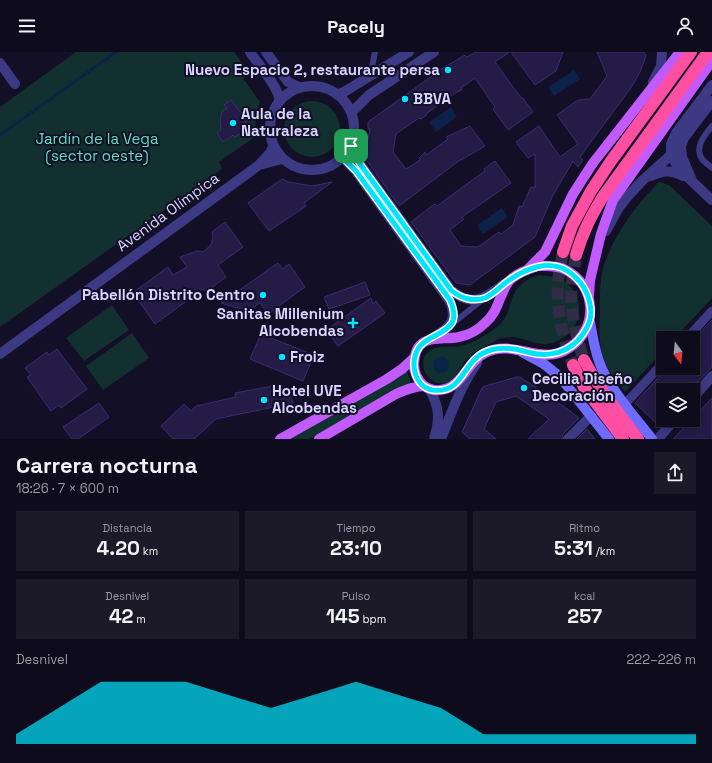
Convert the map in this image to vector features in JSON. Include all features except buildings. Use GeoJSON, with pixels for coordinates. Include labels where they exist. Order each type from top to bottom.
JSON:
{"type":"FeatureCollection","features":[{"type":"Feature","properties":{"kind":"highway"},"geometry":{"type":"LineString","coordinates":[[563,252],[572,226],[592,190],[611,161],[691,52]]}},
{"type":"Feature","properties":{"kind":"highway"},"geometry":{"type":"LineString","coordinates":[[576,255],[582,234],[602,198],[708,52]]}},
{"type":"Feature","properties":{"kind":"highway"},"geometry":{"type":"LineString","coordinates":[[584,360],[607,399],[638,439]]}},
{"type":"Feature","properties":{"kind":"highway"},"geometry":{"type":"LineString","coordinates":[[573,365],[584,387],[623,439]]}},
{"type":"Feature","properties":{"kind":"main road"},"geometry":{"type":"LineString","coordinates":[[527,270],[545,252],[566,208],[593,163],[680,52]]}},
{"type":"Feature","properties":{"kind":"main road"},"geometry":{"type":"LineString","coordinates":[[652,439],[614,390],[604,373],[596,354],[590,322],[590,280],[605,219],[613,200],[712,61]]}},
{"type":"Feature","properties":{"kind":"main road"},"geometry":{"type":"LineString","coordinates":[[280,439],[387,379],[402,369],[414,358],[421,344],[433,338],[461,337],[479,329],[495,312],[510,280],[527,270],[538,266],[555,266],[564,269],[579,280],[589,298]]}},
{"type":"Feature","properties":{"kind":"main road"},"geometry":{"type":"LineString","coordinates":[[319,439],[408,388],[426,387],[440,390],[452,386],[461,379],[475,359],[485,352],[501,348],[515,348],[547,355],[561,352],[575,344],[585,332],[590,322]]}},
{"type":"Feature","properties":{"kind":"main road"},"geometry":{"type":"LineString","coordinates":[[515,348],[551,369],[560,377],[609,439]]}},
{"type":"Feature","properties":{"kind":"main road"},"geometry":{"type":"LineString","coordinates":[[414,358],[415,374],[426,387]]}},
{"type":"Feature","properties":{"kind":"street"},"geometry":{"type":"LineString","coordinates":[[250,52],[277,90],[280,97],[279,101]]}},
{"type":"Feature","properties":{"kind":"street"},"geometry":{"type":"LineString","coordinates":[[266,52],[288,82],[299,88]]}},
{"type":"Feature","properties":{"kind":"street"},"geometry":{"type":"LineString","coordinates":[[341,93],[409,52]]}},
{"type":"Feature","properties":{"kind":"street"},"geometry":{"type":"LineString","coordinates":[[352,112],[368,95],[434,52]]}},
{"type":"Feature","properties":{"kind":"street"},"geometry":{"type":"LineString","coordinates":[[646,95],[662,66],[662,52]]}},
{"type":"Feature","properties":{"kind":"street"},"geometry":{"type":"LineString","coordinates":[[0,63],[15,84]]}},
{"type":"Feature","properties":{"kind":"street"},"geometry":{"type":"LineString","coordinates":[[712,85],[676,133],[671,144],[672,155],[679,169],[712,200]]}},
{"type":"Feature","properties":{"kind":"street"},"geometry":{"type":"LineString","coordinates":[[313,86],[327,88],[341,93],[352,112],[354,136],[351,146],[343,158],[329,167],[313,171],[297,168],[282,159],[273,147],[269,131],[271,115],[279,101],[288,93],[299,88],[313,86]]}},
{"type":"Feature","properties":{"kind":"street"},"geometry":{"type":"LineString","coordinates":[[600,243],[618,209],[628,196],[644,179],[681,146],[684,138],[712,102]]}},
{"type":"Feature","properties":{"kind":"street"},"geometry":{"type":"LineString","coordinates":[[351,146],[360,164],[451,290],[458,296],[469,299],[484,298],[510,280]]}},
{"type":"Feature","properties":{"kind":"street"},"geometry":{"type":"LineString","coordinates":[[681,146],[682,157],[692,181]]}},
{"type":"Feature","properties":{"kind":"street","name":"Avenida Olímpica"},"geometry":{"type":"LineString","coordinates":[[0,354],[77,299],[95,283],[259,165],[270,154],[273,147]]}},
{"type":"Feature","properties":{"kind":"street"},"geometry":{"type":"LineString","coordinates":[[343,158],[356,171],[450,300],[453,312],[451,324],[444,331],[433,338]]}},
{"type":"Feature","properties":{"kind":"street","name":"Avenida Olímpica"},"geometry":{"type":"LineString","coordinates":[[259,165],[282,159]]}},
{"type":"Feature","properties":{"kind":"street"},"geometry":{"type":"LineString","coordinates":[[644,179],[659,172],[674,171],[692,181]]}},
{"type":"Feature","properties":{"kind":"street","name":"Avenida Olímpica"},"geometry":{"type":"LineString","coordinates":[[0,346],[73,294],[95,283]]}},
{"type":"Feature","properties":{"kind":"street"},"geometry":{"type":"LineString","coordinates":[[693,331],[712,311]]}},
{"type":"Feature","properties":{"kind":"street"},"geometry":{"type":"LineString","coordinates":[[441,439],[472,370],[485,355],[493,350]]}},
{"type":"Feature","properties":{"kind":"street"},"geometry":{"type":"LineString","coordinates":[[625,404],[656,371]]}},
{"type":"Feature","properties":{"kind":"street"},"geometry":{"type":"LineString","coordinates":[[700,390],[712,376]]}},
{"type":"Feature","properties":{"kind":"street"},"geometry":{"type":"LineString","coordinates":[[426,387],[436,400],[439,413],[438,427],[434,439]]}},
{"type":"Feature","properties":{"kind":"street"},"geometry":{"type":"LineString","coordinates":[[568,439],[591,416]]}},
{"type":"Feature","properties":{"kind":"street"},"geometry":{"type":"LineString","coordinates":[[658,439],[668,427]]}},
{"type":"Feature","properties":{"kind":"lane"},"geometry":{"type":"LineString","coordinates":[[341,93],[372,67],[375,52]]}},
{"type":"Feature","properties":{"kind":"lane"},"geometry":{"type":"LineString","coordinates":[[712,126],[702,139],[699,147],[701,158],[712,168]]}},
{"type":"Feature","properties":{"kind":"lane"},"geometry":{"type":"LineString","coordinates":[[451,324],[484,298]]}},
{"type":"Feature","properties":{"kind":"green space","name":"Jardín de la Vega (sector oeste)"},"geometry":{"type":"Polygon","coordinates":[[[76,52],[234,52],[250,74],[243,78],[260,102],[255,117],[256,136],[219,162],[222,169],[0,327],[0,107],[76,52]]]}},
{"type":"Feature","properties":{"kind":"green space"},"geometry":{"type":"Polygon","coordinates":[[[306,101],[318,101],[332,109],[340,123],[338,140],[332,149],[318,157],[306,157],[296,152],[289,145],[284,135],[284,123],[289,113],[296,106],[306,101]]]}},
{"type":"Feature","properties":{"kind":"green space"},"geometry":{"type":"Polygon","coordinates":[[[659,182],[669,185],[712,226],[712,298],[681,331],[656,331],[656,359],[625,392],[608,368],[601,349],[601,277],[604,265],[614,242],[627,220],[642,200],[659,182]]]}},
{"type":"Feature","properties":{"kind":"green space"},"geometry":{"type":"Polygon","coordinates":[[[539,275],[559,279],[570,286],[576,295],[579,306],[579,314],[575,325],[569,334],[554,342],[546,344],[510,337],[500,339],[480,349],[468,358],[455,376],[449,381],[438,383],[429,377],[426,373],[423,362],[428,352],[439,347],[456,347],[465,345],[493,330],[503,320],[515,292],[520,286],[527,280],[539,275]]]}},
{"type":"Feature","properties":{"kind":"green space"},"geometry":{"type":"Polygon","coordinates":[[[112,305],[129,330],[84,361],[66,338],[112,305]]]}},
{"type":"Feature","properties":{"kind":"green space"},"geometry":{"type":"Polygon","coordinates":[[[132,333],[149,358],[103,390],[86,366],[132,333]]]}},
{"type":"Feature","properties":{"kind":"green space"},"geometry":{"type":"Polygon","coordinates":[[[407,371],[411,383],[309,439],[289,439],[400,377],[407,371]]]}},
{"type":"Feature","properties":{"kind":"water"},"geometry":{"type":"Polygon","coordinates":[[[574,70],[580,79],[554,96],[548,87],[574,70]]]}},
{"type":"Feature","properties":{"kind":"water"},"geometry":{"type":"Polygon","coordinates":[[[451,107],[457,117],[436,132],[429,122],[451,107]]]}},
{"type":"Feature","properties":{"kind":"water"},"geometry":{"type":"Polygon","coordinates":[[[502,208],[508,217],[483,234],[477,225],[502,208]]]}},
{"type":"Feature","properties":{"kind":"water"},"geometry":{"type":"Polygon","coordinates":[[[441,357],[447,359],[449,365],[447,371],[441,373],[435,371],[433,365],[435,359],[441,357]]]}},
{"type":"Feature","properties":{"kind":"waterway"},"geometry":{"type":"LineString","coordinates":[[0,135],[116,52]]}},
{"type":"Feature","properties":{"kind":"tunnel"},"geometry":{"type":"LineString","coordinates":[[563,252],[559,271],[558,304],[563,335],[573,365]]}},
{"type":"Feature","properties":{"kind":"tunnel"},"geometry":{"type":"LineString","coordinates":[[576,255],[571,302],[576,332],[584,360]]}},
{"type":"Feature","properties":{"kind":"place","name":"Nuevo Espacio 2, restaurante persa"},"geometry":{"type":"Point","coordinates":[448,70]}},
{"type":"Feature","properties":{"kind":"place","name":"BBVA"},"geometry":{"type":"Point","coordinates":[405,99]}},
{"type":"Feature","properties":{"kind":"place","name":"Aula de la Naturaleza"},"geometry":{"type":"Point","coordinates":[233,123]}},
{"type":"Feature","properties":{"kind":"place","name":"Pabellón Distrito Centro"},"geometry":{"type":"Point","coordinates":[263,295]}},
{"type":"Feature","properties":{"kind":"place","name":"Sanitas Millenium Alcobendas"},"geometry":{"type":"Point","coordinates":[353,323]}},
{"type":"Feature","properties":{"kind":"place","name":"Froiz"},"geometry":{"type":"Point","coordinates":[282,357]}},
{"type":"Feature","properties":{"kind":"place","name":"Cecilia Diseño Decoración"},"geometry":{"type":"Point","coordinates":[524,388]}},
{"type":"Feature","properties":{"kind":"place","name":"Hotel UVE Alcobendas"},"geometry":{"type":"Point","coordinates":[264,400]}},
{"type":"Feature","properties":{"kind":"route"},"geometry":{"type":"LineString","coordinates":[[351,146],[360,164],[451,290],[458,296],[469,299],[487,297],[518,274],[538,266],[555,266],[564,269],[579,280],[589,298],[591,315],[587,328],[575,344],[569,349],[547,355],[515,348],[501,348],[485,352],[475,359],[461,379],[452,386],[445,389],[434,390],[424,386],[415,374],[414,358],[421,344],[444,331],[451,324],[453,319],[453,307],[450,300],[356,171],[343,158],[351,146]]}}]}
